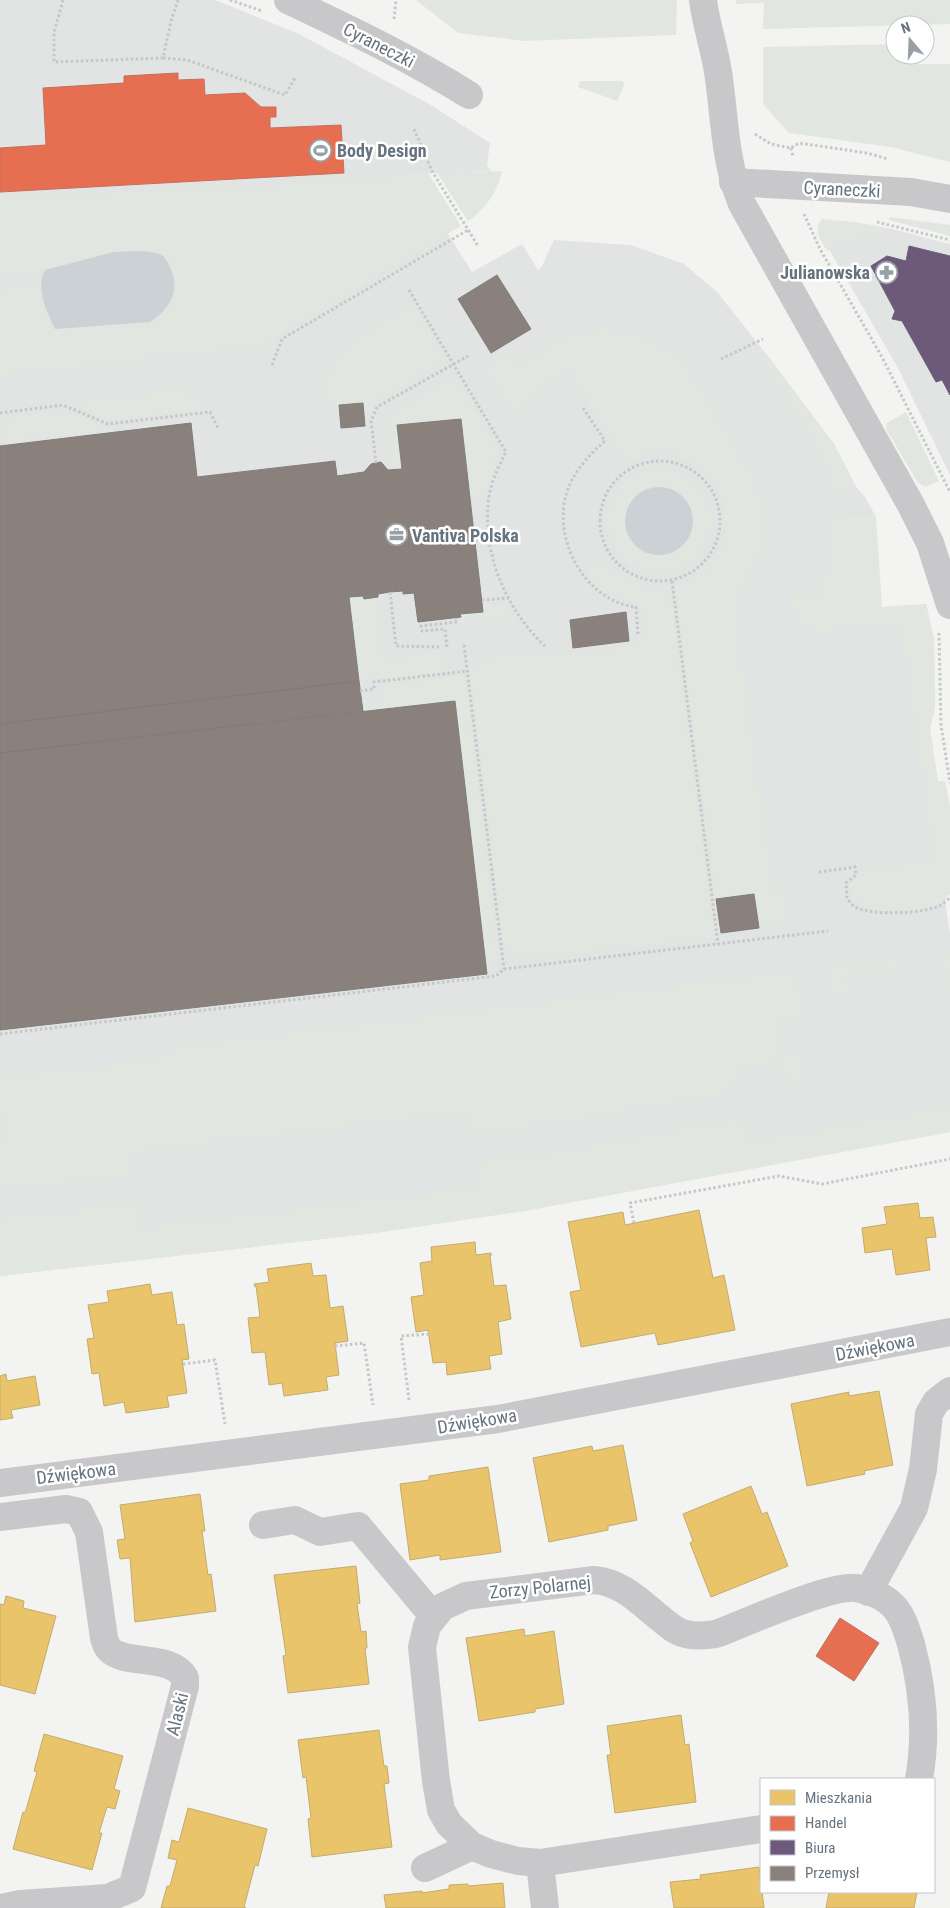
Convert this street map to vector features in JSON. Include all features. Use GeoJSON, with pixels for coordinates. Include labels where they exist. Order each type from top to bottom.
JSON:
{"type":"FeatureCollection","features":[{"type":"Feature","properties":{"kind":"street","name":"Cyraneczki"},"geometry":{"type":"LineString","coordinates":[[288,0],[384,46],[429,70],[468,95]]}},
{"type":"Feature","properties":{"kind":"street"},"geometry":{"type":"LineString","coordinates":[[703,0],[705,18],[718,70],[733,182],[742,204],[930,542],[944,582],[944,614]]}},
{"type":"Feature","properties":{"kind":"street","name":"Cyraneczki"},"geometry":{"type":"LineString","coordinates":[[733,182],[910,192],[950,199]]}},
{"type":"Feature","properties":{"kind":"street","name":"Dźwiękowa"},"geometry":{"type":"LineString","coordinates":[[0,1483],[498,1419],[950,1332]]}},
{"type":"Feature","properties":{"kind":"street"},"geometry":{"type":"LineString","coordinates":[[868,1592],[914,1508],[923,1469],[928,1414],[936,1402],[950,1391]]}},
{"type":"Feature","properties":{"kind":"street","name":"Alaski"},"geometry":{"type":"LineString","coordinates":[[0,1517],[66,1508],[79,1512],[89,1532],[104,1638],[108,1648],[118,1654],[175,1667],[185,1678],[185,1686],[132,1888],[108,1898],[20,1904],[2,1908]]}},
{"type":"Feature","properties":{"kind":"street"},"geometry":{"type":"LineString","coordinates":[[263,1525],[295,1520],[320,1532],[358,1526],[434,1617]]}},
{"type":"Feature","properties":{"kind":"street","name":"Zorzy Polarnej"},"geometry":{"type":"LineString","coordinates":[[760,1828],[540,1862],[509,1859],[472,1846],[449,1824],[441,1810],[436,1781],[422,1647],[427,1626],[442,1606],[466,1596],[594,1580],[607,1581],[635,1597],[671,1628],[685,1634],[700,1636],[716,1634],[826,1592],[855,1588],[868,1592],[880,1596],[896,1609],[905,1624],[917,1664],[922,1698],[924,1739],[919,1778]]}},
{"type":"Feature","properties":{"kind":"street"},"geometry":{"type":"LineString","coordinates":[[425,1868],[472,1846]]}},
{"type":"Feature","properties":{"kind":"street"},"geometry":{"type":"LineString","coordinates":[[540,1862],[545,1908]]}},
{"type":"Feature","properties":{"kind":"path"},"geometry":{"type":"LineString","coordinates":[[63,0],[54,32],[54,62],[163,58],[187,60],[285,95],[296,76]]}},
{"type":"Feature","properties":{"kind":"path"},"geometry":{"type":"LineString","coordinates":[[163,58],[171,21],[178,0]]}},
{"type":"Feature","properties":{"kind":"path"},"geometry":{"type":"LineString","coordinates":[[394,24],[396,0]]}},
{"type":"Feature","properties":{"kind":"path"},"geometry":{"type":"LineString","coordinates":[[414,129],[432,171],[478,246]]}},
{"type":"Feature","properties":{"kind":"path"},"geometry":{"type":"LineString","coordinates":[[791,148],[799,143],[867,153],[891,160]]}},
{"type":"Feature","properties":{"kind":"path"},"geometry":{"type":"LineString","coordinates":[[805,219],[820,249],[882,357],[950,492]]}},
{"type":"Feature","properties":{"kind":"path"},"geometry":{"type":"LineString","coordinates":[[876,222],[950,240]]}},
{"type":"Feature","properties":{"kind":"path"},"geometry":{"type":"LineString","coordinates":[[272,365],[282,339],[468,230]]}},
{"type":"Feature","properties":{"kind":"path"},"geometry":{"type":"LineString","coordinates":[[409,290],[506,452],[496,472],[490,491],[488,513],[491,554],[496,573],[509,598],[531,633],[547,648]]}},
{"type":"Feature","properties":{"kind":"path"},"geometry":{"type":"LineString","coordinates":[[720,359],[763,339]]}},
{"type":"Feature","properties":{"kind":"path"},"geometry":{"type":"LineString","coordinates":[[376,463],[371,421],[377,407],[468,356]]}},
{"type":"Feature","properties":{"kind":"path"},"geometry":{"type":"LineString","coordinates":[[0,413],[63,406],[108,424],[210,412],[219,430]]}},
{"type":"Feature","properties":{"kind":"path"},"geometry":{"type":"LineString","coordinates":[[584,408],[605,441],[583,463],[570,483],[563,507],[564,527],[571,553],[584,578],[596,591],[610,600],[636,607],[638,635]]}},
{"type":"Feature","properties":{"kind":"path"},"geometry":{"type":"LineString","coordinates":[[666,461],[682,464],[695,472],[707,483],[715,496],[720,511],[717,541],[710,556],[700,567],[686,576],[672,581],[653,582],[634,577],[618,566],[607,551],[600,534],[600,515],[604,496],[615,480],[630,469],[647,462],[666,461]]}},
{"type":"Feature","properties":{"kind":"path"},"geometry":{"type":"LineString","coordinates":[[475,541],[490,539]]}},
{"type":"Feature","properties":{"kind":"path"},"geometry":{"type":"LineString","coordinates":[[672,581],[718,944]]}},
{"type":"Feature","properties":{"kind":"path"},"geometry":{"type":"LineString","coordinates":[[390,592],[396,646],[440,647]]}},
{"type":"Feature","properties":{"kind":"path"},"geometry":{"type":"LineString","coordinates":[[482,600],[509,598]]}},
{"type":"Feature","properties":{"kind":"path"},"geometry":{"type":"LineString","coordinates":[[944,614],[940,642],[941,725],[950,783]]}},
{"type":"Feature","properties":{"kind":"path"},"geometry":{"type":"LineString","coordinates":[[447,647],[445,629],[422,631],[421,626],[457,622],[456,618]]}},
{"type":"Feature","properties":{"kind":"path"},"geometry":{"type":"LineString","coordinates":[[464,645],[504,969]]}},
{"type":"Feature","properties":{"kind":"path"},"geometry":{"type":"LineString","coordinates":[[360,691],[374,689],[374,682],[468,671]]}},
{"type":"Feature","properties":{"kind":"path"},"geometry":{"type":"LineString","coordinates":[[819,872],[855,867],[856,874],[846,884],[847,898],[855,907],[869,911],[898,914],[940,906],[950,898]]}},
{"type":"Feature","properties":{"kind":"path"},"geometry":{"type":"LineString","coordinates":[[0,1034],[496,976],[504,969],[828,931]]}},
{"type":"Feature","properties":{"kind":"path"},"geometry":{"type":"LineString","coordinates":[[634,1223],[630,1203],[779,1176],[822,1184],[950,1159]]}},
{"type":"Feature","properties":{"kind":"path"},"geometry":{"type":"LineString","coordinates":[[409,1401],[401,1336],[429,1334]]}},
{"type":"Feature","properties":{"kind":"path"},"geometry":{"type":"LineString","coordinates":[[335,1346],[364,1343],[373,1406]]}},
{"type":"Feature","properties":{"kind":"path"},"geometry":{"type":"LineString","coordinates":[[183,1364],[216,1360],[225,1425]]}},
{"type":"Feature","properties":{"kind":"shaded area","name":"Vantiva Polska"},"geometry":{"type":"Polygon","coordinates":[[[0,0],[215,0],[297,33],[429,104],[490,143],[487,165],[491,171],[410,174],[472,272],[522,244],[538,270],[541,268],[554,240],[631,245],[684,264],[717,292],[834,444],[856,487],[865,497],[876,517],[837,518],[882,607],[926,604],[934,639],[935,707],[930,729],[938,782],[945,781],[950,808],[950,894],[945,898],[950,935],[950,1132],[524,1211],[375,1233],[0,1276],[0,0]]]}},
{"type":"Feature","properties":{"kind":"shaded area"},"geometry":{"type":"Polygon","coordinates":[[[416,0],[677,0],[676,35],[524,41],[458,33],[416,0]]]}},
{"type":"Feature","properties":{"kind":"shaded area"},"geometry":{"type":"Polygon","coordinates":[[[736,0],[950,0],[950,24],[935,24],[935,15],[885,15],[885,26],[763,29],[764,3],[736,4],[736,0]]]}},
{"type":"Feature","properties":{"kind":"shaded area"},"geometry":{"type":"Polygon","coordinates":[[[885,44],[885,65],[950,64],[950,162],[891,147],[789,133],[763,104],[763,47],[885,44]]]}},
{"type":"Feature","properties":{"kind":"shaded area"},"geometry":{"type":"Polygon","coordinates":[[[580,81],[622,81],[625,83],[617,101],[578,87],[580,81]]]}},
{"type":"Feature","properties":{"kind":"shaded area"},"geometry":{"type":"Polygon","coordinates":[[[502,171],[490,199],[468,221],[437,173],[502,171]]]}},
{"type":"Feature","properties":{"kind":"shaded area"},"geometry":{"type":"Polygon","coordinates":[[[428,173],[461,226],[269,341],[256,347],[0,377],[0,289],[42,285],[41,290],[56,329],[150,322],[176,287],[172,270],[165,259],[160,255],[138,251],[111,252],[45,270],[42,275],[0,280],[0,198],[311,183],[428,173]]]}},
{"type":"Feature","properties":{"kind":"shaded area"},"geometry":{"type":"Polygon","coordinates":[[[890,217],[950,225],[950,236],[889,220],[890,217]]]}},
{"type":"Feature","properties":{"kind":"shaded area"},"geometry":{"type":"Polygon","coordinates":[[[822,219],[888,228],[827,251],[818,231],[819,223],[822,219]]]}},
{"type":"Feature","properties":{"kind":"shaded area"},"geometry":{"type":"Polygon","coordinates":[[[888,228],[950,244],[950,475],[898,368],[829,249],[888,228]]]}},
{"type":"Feature","properties":{"kind":"shaded area"},"geometry":{"type":"Polygon","coordinates":[[[144,251],[163,256],[169,264],[174,278],[171,300],[162,312],[150,322],[55,329],[43,300],[41,285],[45,270],[114,252],[144,251]]]}},
{"type":"Feature","properties":{"kind":"shaded area"},"geometry":{"type":"Polygon","coordinates":[[[409,308],[415,309],[446,361],[363,409],[362,403],[327,407],[325,388],[328,373],[335,360],[356,339],[409,308]]]}},
{"type":"Feature","properties":{"kind":"shaded area"},"geometry":{"type":"Polygon","coordinates":[[[608,328],[632,333],[654,342],[665,348],[683,364],[691,373],[754,476],[760,493],[765,521],[764,539],[762,548],[743,588],[737,625],[774,893],[791,892],[789,909],[781,925],[759,928],[754,894],[716,899],[675,586],[699,575],[715,559],[724,538],[725,515],[720,493],[708,474],[689,460],[665,453],[655,453],[625,464],[568,369],[546,386],[516,418],[484,367],[511,350],[519,365],[571,335],[608,328]]]}},
{"type":"Feature","properties":{"kind":"shaded area"},"geometry":{"type":"Polygon","coordinates":[[[767,355],[834,444],[856,487],[835,488],[837,518],[876,517],[882,607],[926,604],[934,639],[935,707],[930,729],[938,782],[945,781],[950,808],[950,894],[932,905],[903,910],[872,909],[855,900],[850,891],[852,883],[864,876],[863,871],[934,860],[900,623],[821,633],[806,629],[797,619],[792,605],[794,590],[815,599],[827,563],[832,521],[830,492],[821,455],[762,358],[767,355]]]}},
{"type":"Feature","properties":{"kind":"shaded area"},"geometry":{"type":"Polygon","coordinates":[[[454,375],[498,448],[485,496],[482,498],[470,498],[397,425],[402,469],[388,470],[384,430],[391,413],[454,375]]]}},
{"type":"Feature","properties":{"kind":"shaded area"},"geometry":{"type":"Polygon","coordinates":[[[180,389],[196,396],[206,409],[109,420],[64,403],[180,389]]]}},
{"type":"Feature","properties":{"kind":"shaded area"},"geometry":{"type":"Polygon","coordinates":[[[63,410],[112,430],[5,442],[3,418],[63,410]]]}},
{"type":"Feature","properties":{"kind":"shaded area"},"geometry":{"type":"Polygon","coordinates":[[[906,412],[939,481],[926,487],[918,483],[886,429],[887,423],[906,412]]]}},
{"type":"Feature","properties":{"kind":"shaded area"},"geometry":{"type":"Polygon","coordinates":[[[666,468],[691,480],[706,497],[712,517],[709,537],[700,554],[684,567],[664,573],[640,569],[624,560],[609,534],[607,516],[612,499],[622,484],[640,472],[666,468]],[[678,492],[655,555],[668,553],[686,541],[691,532],[692,523],[691,513],[686,502],[678,492]]]}},
{"type":"Feature","properties":{"kind":"shaded area"},"geometry":{"type":"Polygon","coordinates":[[[652,487],[666,487],[678,492],[688,502],[693,514],[693,528],[688,540],[678,550],[666,555],[652,555],[640,550],[630,540],[625,528],[625,514],[630,502],[640,492],[652,487]]]}},
{"type":"Feature","properties":{"kind":"shaded area"},"geometry":{"type":"Polygon","coordinates":[[[605,559],[625,578],[633,582],[650,587],[669,586],[714,938],[517,960],[504,948],[471,675],[486,657],[567,648],[568,654],[633,646],[633,640],[644,638],[639,600],[627,601],[618,598],[588,571],[605,559]]]}},
{"type":"Feature","properties":{"kind":"shaded area"},"geometry":{"type":"Polygon","coordinates":[[[363,596],[364,599],[378,597],[384,660],[411,657],[411,653],[440,655],[442,672],[359,681],[349,597],[363,596]]]}},
{"type":"Feature","properties":{"kind":"shaded area"},"geometry":{"type":"Polygon","coordinates":[[[504,603],[512,618],[461,624],[460,614],[483,612],[482,605],[504,603]]]}},
{"type":"Feature","properties":{"kind":"shaded area"},"geometry":{"type":"Polygon","coordinates":[[[465,676],[498,961],[487,974],[455,701],[363,711],[361,699],[383,697],[382,686],[465,676]]]}},
{"type":"Feature","properties":{"kind":"shaded area"},"geometry":{"type":"Polygon","coordinates":[[[950,953],[950,988],[946,984],[944,962],[847,974],[848,992],[843,998],[836,998],[829,992],[828,981],[837,966],[950,953]]]}},
{"type":"Feature","properties":{"kind":"shaded area"},"geometry":{"type":"Polygon","coordinates":[[[786,972],[795,977],[798,982],[801,998],[801,1017],[779,1022],[783,1054],[799,1053],[804,1056],[808,1065],[805,1074],[797,1081],[792,1082],[785,1078],[781,1061],[736,1069],[735,1087],[726,1094],[573,1121],[481,1135],[473,1134],[471,1131],[468,1113],[131,1153],[133,1173],[130,1176],[0,1192],[0,1140],[3,1139],[0,1079],[4,1076],[144,1061],[186,1045],[786,972]]]}},
{"type":"Feature","properties":{"kind":"shaded area"},"geometry":{"type":"Polygon","coordinates":[[[950,1106],[950,1132],[524,1211],[375,1233],[0,1276],[0,1218],[131,1202],[137,1208],[139,1227],[476,1187],[475,1166],[483,1161],[547,1153],[734,1119],[743,1125],[749,1141],[950,1106]]]}},
{"type":"Feature","properties":{"kind":"building: Mieszkania"},"geometry":{"type":"Polygon","coordinates":[[[918,1203],[920,1218],[933,1217],[936,1237],[926,1238],[930,1270],[896,1275],[892,1249],[865,1253],[862,1228],[887,1224],[884,1207],[918,1203]]]}},
{"type":"Feature","properties":{"kind":"building: Mieszkania"},"geometry":{"type":"Polygon","coordinates":[[[699,1210],[713,1278],[724,1275],[735,1330],[658,1345],[655,1333],[581,1347],[570,1292],[581,1290],[568,1222],[623,1212],[625,1225],[699,1210]]]}},
{"type":"Feature","properties":{"kind":"building: Mieszkania"},"geometry":{"type":"Polygon","coordinates":[[[475,1242],[476,1255],[491,1253],[494,1286],[506,1285],[511,1319],[498,1322],[502,1354],[489,1356],[491,1369],[447,1375],[446,1362],[433,1363],[428,1330],[416,1332],[411,1297],[424,1295],[420,1263],[432,1261],[431,1247],[475,1242]]]}},
{"type":"Feature","properties":{"kind":"building: Mieszkania"},"geometry":{"type":"Polygon","coordinates":[[[311,1263],[313,1276],[326,1275],[330,1308],[343,1306],[348,1341],[335,1343],[339,1375],[326,1377],[328,1390],[284,1396],[282,1383],[269,1385],[265,1352],[252,1353],[248,1318],[260,1317],[256,1286],[254,1284],[269,1282],[267,1269],[311,1263]]]}},
{"type":"Feature","properties":{"kind":"building: Mieszkania"},"geometry":{"type":"Polygon","coordinates":[[[150,1284],[152,1295],[172,1292],[177,1325],[184,1324],[189,1359],[182,1360],[187,1393],[167,1396],[169,1407],[126,1413],[124,1402],[104,1406],[99,1373],[92,1374],[87,1339],[94,1338],[88,1305],[109,1302],[107,1291],[150,1284]]]}},
{"type":"Feature","properties":{"kind":"building: Mieszkania"},"geometry":{"type":"Polygon","coordinates":[[[6,1374],[7,1381],[35,1376],[40,1405],[11,1410],[13,1418],[0,1420],[0,1376],[6,1374]]]}},
{"type":"Feature","properties":{"kind":"building: Mieszkania"},"geometry":{"type":"Polygon","coordinates":[[[879,1391],[893,1465],[864,1471],[865,1474],[807,1486],[791,1404],[849,1392],[849,1396],[879,1391]]]}},
{"type":"Feature","properties":{"kind":"building: Mieszkania"},"geometry":{"type":"Polygon","coordinates":[[[623,1445],[637,1520],[608,1526],[608,1530],[549,1542],[533,1458],[592,1446],[593,1451],[623,1445]]]}},
{"type":"Feature","properties":{"kind":"building: Mieszkania"},"geometry":{"type":"Polygon","coordinates":[[[488,1467],[501,1552],[440,1560],[440,1555],[410,1560],[400,1484],[429,1480],[429,1476],[488,1467]]]}},
{"type":"Feature","properties":{"kind":"building: Mieszkania"},"geometry":{"type":"Polygon","coordinates":[[[751,1486],[762,1514],[767,1512],[788,1566],[711,1597],[690,1543],[693,1541],[683,1514],[751,1486]]]}},
{"type":"Feature","properties":{"kind":"building: Mieszkania"},"geometry":{"type":"Polygon","coordinates":[[[200,1494],[205,1531],[202,1531],[208,1575],[211,1574],[216,1611],[135,1622],[130,1558],[120,1559],[117,1540],[125,1539],[120,1505],[200,1494]]]}},
{"type":"Feature","properties":{"kind":"building: Mieszkania"},"geometry":{"type":"Polygon","coordinates":[[[356,1566],[360,1603],[357,1604],[361,1632],[366,1631],[367,1648],[365,1648],[369,1684],[288,1693],[283,1656],[286,1655],[274,1575],[356,1566]]]}},
{"type":"Feature","properties":{"kind":"building: Mieszkania"},"geometry":{"type":"Polygon","coordinates":[[[6,1596],[24,1601],[23,1608],[56,1616],[35,1694],[0,1685],[0,1604],[4,1605],[6,1596]]]}},
{"type":"Feature","properties":{"kind":"building: Mieszkania"},"geometry":{"type":"Polygon","coordinates":[[[524,1629],[525,1636],[554,1631],[564,1704],[535,1709],[535,1712],[479,1721],[466,1638],[524,1629]]]}},
{"type":"Feature","properties":{"kind":"building: Mieszkania"},"geometry":{"type":"Polygon","coordinates":[[[681,1715],[685,1745],[689,1744],[696,1802],[615,1813],[607,1755],[611,1755],[607,1726],[681,1715]]]}},
{"type":"Feature","properties":{"kind":"building: Mieszkania"},"geometry":{"type":"Polygon","coordinates":[[[379,1730],[384,1766],[387,1766],[389,1783],[384,1784],[392,1847],[312,1857],[308,1819],[311,1818],[306,1777],[303,1778],[298,1740],[379,1730]]]}},
{"type":"Feature","properties":{"kind":"building: Mieszkania"},"geometry":{"type":"Polygon","coordinates":[[[44,1734],[123,1756],[114,1789],[120,1791],[115,1809],[107,1807],[99,1833],[102,1833],[92,1870],[13,1849],[37,1772],[34,1771],[44,1734]]]}},
{"type":"Feature","properties":{"kind":"building: Mieszkania"},"geometry":{"type":"Polygon","coordinates":[[[188,1808],[267,1829],[258,1866],[255,1865],[244,1907],[246,1908],[161,1908],[167,1886],[170,1886],[177,1860],[168,1858],[172,1840],[179,1842],[188,1808]]]}},
{"type":"Feature","properties":{"kind":"building: Mieszkania"},"geometry":{"type":"Polygon","coordinates":[[[759,1867],[760,1893],[762,1893],[764,1908],[674,1908],[670,1882],[701,1879],[700,1875],[759,1867]]]}},
{"type":"Feature","properties":{"kind":"building: Mieszkania"},"geometry":{"type":"Polygon","coordinates":[[[503,1883],[505,1908],[386,1908],[384,1895],[422,1891],[422,1893],[449,1889],[449,1885],[468,1884],[468,1886],[503,1883]]]}},
{"type":"Feature","properties":{"kind":"building: Mieszkania"},"geometry":{"type":"Polygon","coordinates":[[[829,1893],[917,1893],[914,1908],[826,1908],[829,1893]]]}},
{"type":"Feature","properties":{"kind":"building: Handel"},"geometry":{"type":"Polygon","coordinates":[[[178,73],[178,80],[204,79],[205,95],[245,93],[261,107],[276,107],[276,117],[270,117],[270,128],[341,125],[344,173],[0,192],[0,148],[46,145],[43,88],[124,83],[124,76],[178,73]]]}},
{"type":"Feature","properties":{"kind":"building: Handel"},"geometry":{"type":"Polygon","coordinates":[[[840,1618],[879,1643],[854,1681],[816,1656],[840,1618]]]}},
{"type":"Feature","properties":{"kind":"building: Biura"},"geometry":{"type":"Polygon","coordinates":[[[909,246],[950,256],[950,395],[942,380],[936,382],[902,321],[892,319],[895,311],[871,266],[887,256],[906,261],[909,246]]]}},
{"type":"Feature","properties":{"kind":"building: Przemysł"},"geometry":{"type":"Polygon","coordinates":[[[497,275],[531,329],[491,353],[458,299],[497,275]]]}},
{"type":"Feature","properties":{"kind":"building: Przemysł"},"geometry":{"type":"Polygon","coordinates":[[[363,403],[365,426],[341,428],[339,405],[363,403]]]}},
{"type":"Feature","properties":{"kind":"building: Przemysł"},"geometry":{"type":"Polygon","coordinates":[[[461,419],[483,612],[460,614],[461,617],[418,622],[414,593],[403,594],[403,591],[390,592],[378,594],[378,597],[364,599],[363,596],[349,597],[359,681],[0,724],[0,446],[191,423],[197,477],[335,461],[337,476],[364,472],[371,464],[381,462],[388,470],[402,469],[397,425],[461,419]]]}},
{"type":"Feature","properties":{"kind":"building: Przemysł"},"geometry":{"type":"Polygon","coordinates":[[[626,612],[629,641],[573,648],[570,620],[626,612]]]}},
{"type":"Feature","properties":{"kind":"building: Przemysł"},"geometry":{"type":"Polygon","coordinates":[[[359,681],[363,711],[0,753],[0,724],[359,681]]]}},
{"type":"Feature","properties":{"kind":"building: Przemysł"},"geometry":{"type":"Polygon","coordinates":[[[455,701],[487,974],[0,1030],[0,753],[455,701]]]}},
{"type":"Feature","properties":{"kind":"building: Przemysł"},"geometry":{"type":"Polygon","coordinates":[[[754,894],[759,928],[721,933],[716,899],[754,894]]]}},
{"type":"Feature","properties":{"kind":"place","name":"Body Design"},"geometry":{"type":"Point","coordinates":[321,150]}},
{"type":"Feature","properties":{"kind":"place","name":"Julianowska"},"geometry":{"type":"Point","coordinates":[886,272]}},
{"type":"Feature","properties":{"kind":"place","name":"Vantiva Polska"},"geometry":{"type":"Point","coordinates":[396,535]}}]}
